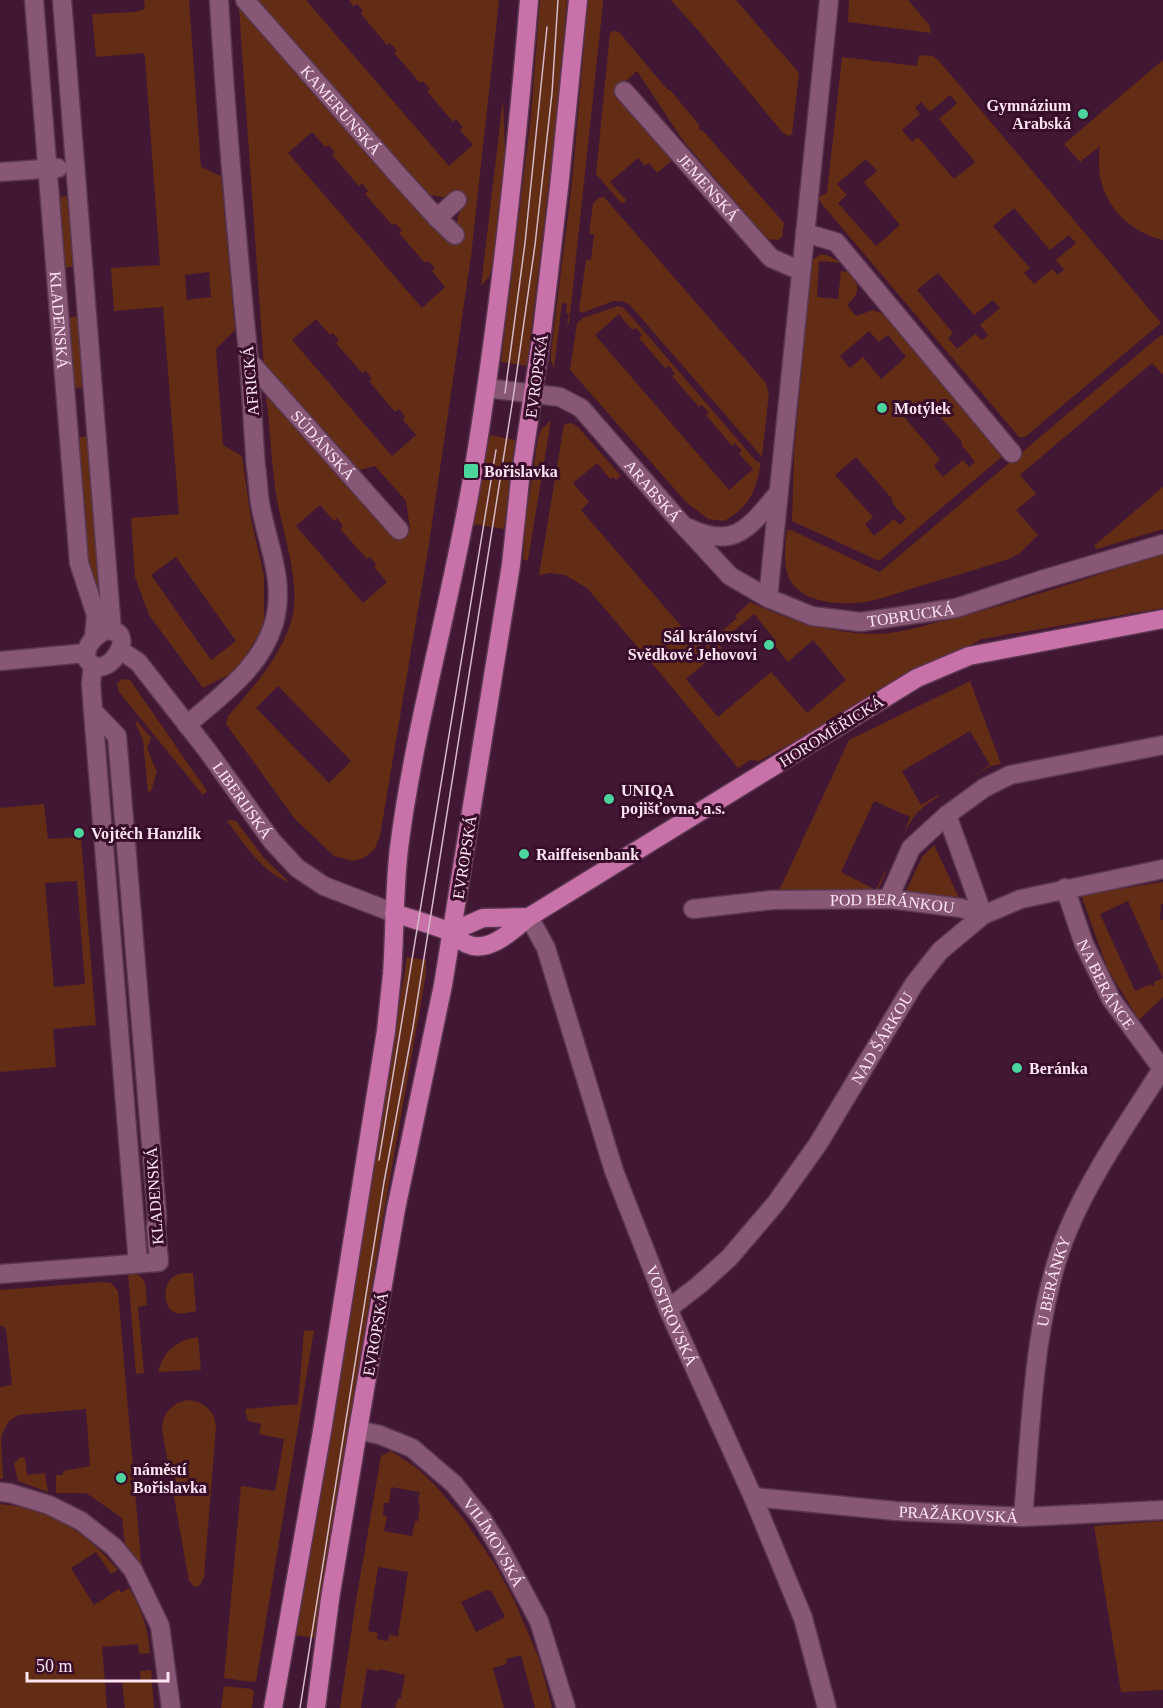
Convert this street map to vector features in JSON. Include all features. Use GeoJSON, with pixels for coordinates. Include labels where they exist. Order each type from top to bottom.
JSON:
{"type":"FeatureCollection","features":[{"type":"Feature","properties":{"kind":"main road"},"geometry":{"type":"LineString","coordinates":[[273,1708],[322,1431],[386,1031],[392,974],[399,849],[473,475],[502,279],[530,0]]}},
{"type":"Feature","properties":{"kind":"main road","name":"EVROPSKÁ"},"geometry":{"type":"LineString","coordinates":[[316,1708],[330,1599],[358,1430],[396,1209],[441,991],[511,565],[520,480],[534,394],[560,188],[578,0]]}},
{"type":"Feature","properties":{"kind":"main road","name":"HOROMĚŘICKÁ"},"geometry":{"type":"LineString","coordinates":[[451,932],[465,944],[481,947],[504,937],[529,917],[917,678],[969,656],[1163,619]]}},
{"type":"Feature","properties":{"kind":"main road"},"geometry":{"type":"LineString","coordinates":[[394,913],[451,932],[483,918],[529,917]]}},
{"type":"Feature","properties":{"kind":"street","name":"KLADENSKÁ"},"geometry":{"type":"LineString","coordinates":[[0,1274],[159,1262],[117,736],[93,711],[91,652],[96,615],[79,563],[34,0]]}},
{"type":"Feature","properties":{"kind":"street","name":"KLADENSKÁ"},"geometry":{"type":"LineString","coordinates":[[62,0],[112,631]]}},
{"type":"Feature","properties":{"kind":"street","name":"AFRICKÁ"},"geometry":{"type":"LineString","coordinates":[[187,725],[244,675],[262,652],[273,625],[279,601],[278,579],[260,503],[223,76],[219,0]]}},
{"type":"Feature","properties":{"kind":"street","name":"KAMERUNSKÁ"},"geometry":{"type":"LineString","coordinates":[[245,0],[437,218],[455,235]]}},
{"type":"Feature","properties":{"kind":"street"},"geometry":{"type":"LineString","coordinates":[[768,598],[828,0]]}},
{"type":"Feature","properties":{"kind":"street","name":"JEMENSKÁ"},"geometry":{"type":"LineString","coordinates":[[624,91],[771,258],[801,271]]}},
{"type":"Feature","properties":{"kind":"street"},"geometry":{"type":"LineString","coordinates":[[0,172],[75,167]]}},
{"type":"Feature","properties":{"kind":"street"},"geometry":{"type":"LineString","coordinates":[[437,218],[457,200]]}},
{"type":"Feature","properties":{"kind":"street"},"geometry":{"type":"LineString","coordinates":[[805,233],[836,242],[1012,453]]}},
{"type":"Feature","properties":{"kind":"street","name":"SÚDÁNSKÁ"},"geometry":{"type":"LineString","coordinates":[[249,361],[399,530]]}},
{"type":"Feature","properties":{"kind":"street","name":"ARABSKÁ"},"geometry":{"type":"LineString","coordinates":[[486,388],[560,398],[581,408],[682,524],[705,536],[730,536],[744,530],[779,492]]}},
{"type":"Feature","properties":{"kind":"street","name":"TOBRUCKÁ"},"geometry":{"type":"LineString","coordinates":[[682,524],[730,576],[768,598],[812,616],[861,622],[956,608],[1163,544]]}},
{"type":"Feature","properties":{"kind":"street"},"geometry":{"type":"LineString","coordinates":[[104,631],[112,631],[121,639],[120,650],[108,663],[99,666],[91,652],[104,631]]}},
{"type":"Feature","properties":{"kind":"street","name":"LIBERIJSKÁ"},"geometry":{"type":"LineString","coordinates":[[120,650],[138,662],[272,841],[297,868],[324,886],[394,913]]}},
{"type":"Feature","properties":{"kind":"street"},"geometry":{"type":"LineString","coordinates":[[0,661],[91,652]]}},
{"type":"Feature","properties":{"kind":"street","name":"POD BERÁNKOU"},"geometry":{"type":"LineString","coordinates":[[891,893],[911,848],[947,815],[984,788],[1010,775],[1163,745]]}},
{"type":"Feature","properties":{"kind":"street","name":"POD BERÁNKOU"},"geometry":{"type":"LineString","coordinates":[[947,815],[983,915]]}},
{"type":"Feature","properties":{"kind":"street","name":"NAD ŠÁRKOU"},"geometry":{"type":"LineString","coordinates":[[668,1309],[729,1258],[776,1203],[818,1144],[914,984],[940,951],[983,915],[1021,899],[1163,869]]}},
{"type":"Feature","properties":{"kind":"street","name":"NA BERÁNCE"},"geometry":{"type":"LineString","coordinates":[[1065,888],[1084,944],[1111,999],[1162,1070]]}},
{"type":"Feature","properties":{"kind":"street","name":"POD BERÁNKOU"},"geometry":{"type":"LineString","coordinates":[[693,909],[772,900],[890,900],[961,908],[983,915]]}},
{"type":"Feature","properties":{"kind":"street","name":"VOSTROVSKÁ"},"geometry":{"type":"LineString","coordinates":[[529,917],[546,948],[614,1171],[668,1309],[753,1497],[803,1618],[827,1708]]}},
{"type":"Feature","properties":{"kind":"street","name":"U BERÁNKY"},"geometry":{"type":"LineString","coordinates":[[1023,1517],[1042,1327],[1052,1281],[1068,1231],[1102,1164],[1162,1070]]}},
{"type":"Feature","properties":{"kind":"street","name":"VILÍMOVSKÁ"},"geometry":{"type":"LineString","coordinates":[[358,1430],[380,1435],[412,1448],[454,1484],[482,1519],[539,1621],[566,1708]]}},
{"type":"Feature","properties":{"kind":"street"},"geometry":{"type":"LineString","coordinates":[[0,1492],[49,1505],[81,1521],[114,1547],[133,1570],[160,1626],[171,1708]]}},
{"type":"Feature","properties":{"kind":"street","name":"PRAŽÁKOVSKÁ"},"geometry":{"type":"LineString","coordinates":[[753,1497],[897,1511],[1023,1517],[1163,1510]]}},
{"type":"Feature","properties":{"kind":"shaded area"},"geometry":{"type":"Polygon","coordinates":[[[144,0],[189,0],[201,167],[221,176],[235,330],[216,349],[223,445],[242,456],[251,519],[264,575],[264,626],[236,671],[203,688],[149,615],[135,577],[131,518],[179,514],[163,307],[114,311],[111,268],[160,265],[145,58],[144,53],[96,57],[92,14],[135,12],[145,9],[144,0]],[[209,272],[185,275],[187,300],[211,297],[209,272]],[[176,557],[151,575],[211,660],[236,641],[176,557]]]}},
{"type":"Feature","properties":{"kind":"shaded area"},"geometry":{"type":"Polygon","coordinates":[[[253,0],[306,0],[449,166],[473,145],[460,130],[463,127],[456,119],[453,122],[427,91],[430,89],[423,81],[420,83],[394,53],[397,50],[390,43],[387,45],[361,14],[363,11],[357,4],[353,6],[349,0],[499,0],[471,256],[429,544],[380,836],[374,850],[364,858],[353,861],[334,856],[295,819],[226,724],[228,716],[264,672],[279,649],[291,622],[294,607],[293,573],[275,487],[266,396],[270,397],[400,538],[410,529],[406,501],[375,466],[359,470],[351,468],[264,367],[239,9],[251,14],[451,244],[461,208],[468,201],[458,191],[448,198],[430,195],[414,185],[253,0]],[[312,132],[288,153],[422,308],[445,287],[432,271],[435,268],[428,261],[425,263],[399,233],[402,230],[395,223],[392,225],[365,194],[368,191],[362,183],[359,186],[332,155],[335,153],[329,145],[325,147],[312,132]],[[316,319],[292,340],[392,456],[416,435],[403,420],[405,417],[399,409],[395,412],[369,381],[372,379],[366,371],[362,373],[336,343],[339,340],[333,333],[330,335],[316,319]],[[320,505],[296,526],[363,603],[387,582],[374,567],[376,564],[370,557],[367,559],[340,529],[343,526],[337,518],[334,521],[320,505]],[[278,686],[256,708],[329,783],[351,761],[278,686]]]}},
{"type":"Feature","properties":{"kind":"shaded area"},"geometry":{"type":"Polygon","coordinates":[[[540,0],[567,0],[554,141],[527,366],[501,362],[531,116],[540,0]]]}},
{"type":"Feature","properties":{"kind":"shaded area"},"geometry":{"type":"Polygon","coordinates":[[[588,0],[603,0],[603,3],[569,324],[567,324],[569,314],[566,313],[567,304],[562,303],[554,368],[551,352],[572,183],[588,0]]]}},
{"type":"Feature","properties":{"kind":"shaded area"},"geometry":{"type":"Polygon","coordinates":[[[671,0],[736,0],[799,73],[792,134],[789,136],[783,133],[671,0]]]}},
{"type":"Feature","properties":{"kind":"shaded area"},"geometry":{"type":"Polygon","coordinates":[[[849,0],[908,0],[930,26],[931,33],[848,22],[849,0]]]}},
{"type":"Feature","properties":{"kind":"shaded area"},"geometry":{"type":"Polygon","coordinates":[[[619,32],[671,91],[699,125],[699,129],[784,223],[782,237],[778,240],[767,239],[682,139],[637,71],[616,90],[615,94],[678,155],[657,173],[649,163],[645,166],[638,158],[610,182],[626,200],[624,203],[621,203],[596,174],[610,33],[619,32]]]}},
{"type":"Feature","properties":{"kind":"shaded area"},"geometry":{"type":"Polygon","coordinates":[[[919,55],[933,56],[939,61],[1161,323],[1025,437],[1019,437],[818,197],[827,193],[842,57],[917,66],[919,55]],[[950,95],[930,112],[921,102],[915,108],[920,114],[902,130],[912,142],[918,137],[954,179],[975,162],[939,119],[957,103],[950,95]],[[866,159],[837,184],[847,195],[838,203],[876,246],[900,225],[864,182],[877,171],[866,159]],[[1014,208],[993,226],[1030,268],[1024,273],[1034,284],[1052,269],[1058,275],[1064,270],[1056,260],[1076,243],[1069,235],[1050,250],[1014,208]],[[938,273],[917,290],[953,333],[948,338],[957,349],[975,334],[982,340],[988,335],[980,325],[1000,308],[993,300],[974,315],[938,273]]]}},
{"type":"Feature","properties":{"kind":"shaded area"},"geometry":{"type":"Polygon","coordinates":[[[1163,60],[1163,240],[1133,227],[1112,206],[1101,178],[1100,146],[1080,162],[1064,144],[1163,60]]]}},
{"type":"Feature","properties":{"kind":"shaded area"},"geometry":{"type":"Polygon","coordinates":[[[503,99],[505,151],[492,268],[489,277],[481,286],[503,99]]]}},
{"type":"Feature","properties":{"kind":"shaded area"},"geometry":{"type":"Polygon","coordinates":[[[71,196],[77,266],[63,268],[56,197],[71,196]]]}},
{"type":"Feature","properties":{"kind":"shaded area"},"geometry":{"type":"Polygon","coordinates":[[[604,197],[765,382],[769,392],[762,457],[630,305],[622,301],[613,301],[582,313],[579,310],[586,260],[591,260],[594,234],[589,234],[593,204],[598,198],[604,197]]]}},
{"type":"Feature","properties":{"kind":"shaded area","name":"Motýlek"},"geometry":{"type":"Polygon","coordinates":[[[821,254],[842,263],[819,261],[817,297],[838,299],[841,271],[853,273],[857,290],[847,305],[856,316],[873,310],[894,318],[1004,455],[879,561],[792,521],[794,453],[812,260],[821,254]],[[869,331],[840,356],[850,368],[863,357],[881,379],[906,357],[888,335],[879,342],[869,331]],[[925,399],[904,417],[940,459],[934,466],[943,477],[963,460],[969,467],[975,462],[961,444],[962,442],[925,399]],[[856,457],[835,475],[873,517],[865,524],[874,536],[894,519],[900,525],[906,519],[856,457]]]}},
{"type":"Feature","properties":{"kind":"shaded area"},"geometry":{"type":"Polygon","coordinates":[[[618,306],[624,308],[756,461],[761,463],[754,490],[740,510],[724,521],[708,519],[686,502],[570,370],[577,323],[583,318],[618,306]],[[619,314],[595,335],[729,490],[753,469],[739,454],[742,451],[735,443],[732,446],[706,415],[709,413],[702,405],[699,407],[672,376],[675,374],[669,366],[665,368],[639,338],[642,335],[636,328],[632,330],[619,314]]]}},
{"type":"Feature","properties":{"kind":"shaded area"},"geometry":{"type":"Polygon","coordinates":[[[82,315],[87,387],[73,388],[67,318],[82,315]]]}},
{"type":"Feature","properties":{"kind":"shaded area"},"geometry":{"type":"Polygon","coordinates":[[[1163,335],[1163,375],[1152,363],[1020,475],[1036,494],[1016,510],[1038,535],[1020,553],[1009,559],[884,597],[855,603],[839,603],[812,598],[792,583],[785,565],[787,530],[880,572],[1163,335]]]}},
{"type":"Feature","properties":{"kind":"shaded area"},"geometry":{"type":"Polygon","coordinates":[[[551,420],[528,560],[523,560],[526,517],[538,439],[541,430],[551,420]]]}},
{"type":"Feature","properties":{"kind":"shaded area"},"geometry":{"type":"Polygon","coordinates":[[[572,423],[578,427],[621,476],[616,480],[613,477],[610,479],[597,463],[573,483],[589,502],[581,510],[681,626],[703,648],[737,618],[735,616],[750,602],[793,620],[823,628],[854,633],[890,633],[1007,603],[1163,553],[1163,608],[982,639],[759,761],[750,760],[738,768],[587,588],[565,575],[551,573],[539,575],[564,424],[572,423]],[[754,614],[718,644],[722,648],[686,679],[718,717],[771,672],[807,713],[846,680],[813,640],[788,662],[774,645],[777,642],[754,614]]]}},
{"type":"Feature","properties":{"kind":"shaded area"},"geometry":{"type":"Polygon","coordinates":[[[490,435],[515,440],[504,529],[473,524],[490,435]]]}},
{"type":"Feature","properties":{"kind":"shaded area"},"geometry":{"type":"Polygon","coordinates":[[[92,436],[103,586],[94,589],[89,574],[78,437],[92,436]]]}},
{"type":"Feature","properties":{"kind":"shaded area"},"geometry":{"type":"Polygon","coordinates":[[[1163,487],[1163,529],[1095,548],[1095,545],[1163,487]]]}},
{"type":"Feature","properties":{"kind":"shaded area"},"geometry":{"type":"Polygon","coordinates":[[[121,679],[130,680],[207,791],[203,795],[119,692],[117,685],[121,679]]]}},
{"type":"Feature","properties":{"kind":"shaded area"},"geometry":{"type":"Polygon","coordinates":[[[970,681],[1001,764],[991,766],[973,776],[990,765],[970,731],[902,771],[921,805],[940,796],[917,813],[903,837],[910,817],[874,801],[841,872],[876,890],[885,871],[877,892],[778,893],[849,740],[970,681]]]}},
{"type":"Feature","properties":{"kind":"shaded area"},"geometry":{"type":"Polygon","coordinates":[[[137,721],[151,738],[147,749],[157,772],[151,791],[148,792],[143,740],[135,723],[137,721]]]}},
{"type":"Feature","properties":{"kind":"shaded area"},"geometry":{"type":"Polygon","coordinates":[[[44,804],[48,839],[81,837],[96,1025],[53,1029],[56,1067],[0,1072],[0,808],[44,804]],[[77,881],[45,883],[54,987],[85,984],[77,881]]]}},
{"type":"Feature","properties":{"kind":"shaded area"},"geometry":{"type":"Polygon","coordinates":[[[227,821],[236,821],[264,858],[289,882],[262,864],[227,821]]]}},
{"type":"Feature","properties":{"kind":"shaded area"},"geometry":{"type":"Polygon","coordinates":[[[934,845],[963,906],[906,891],[922,857],[934,845]]]}},
{"type":"Feature","properties":{"kind":"shaded area"},"geometry":{"type":"Polygon","coordinates":[[[1163,882],[1160,920],[1163,920],[1163,978],[1163,997],[1139,1020],[1108,970],[1081,895],[1163,882]],[[1128,901],[1100,914],[1135,991],[1151,984],[1155,985],[1154,982],[1163,978],[1128,901]]]}},
{"type":"Feature","properties":{"kind":"shaded area"},"geometry":{"type":"Polygon","coordinates":[[[407,957],[426,960],[426,974],[383,1218],[315,1638],[295,1635],[322,1483],[407,957]]]}},
{"type":"Feature","properties":{"kind":"shaded area"},"geometry":{"type":"Polygon","coordinates":[[[128,1273],[140,1276],[146,1288],[147,1305],[138,1307],[144,1373],[136,1374],[128,1273]]]}},
{"type":"Feature","properties":{"kind":"shaded area"},"geometry":{"type":"Polygon","coordinates":[[[193,1273],[196,1311],[178,1313],[172,1311],[166,1298],[168,1283],[176,1275],[193,1273]]]}},
{"type":"Feature","properties":{"kind":"shaded area"},"geometry":{"type":"Polygon","coordinates":[[[111,1283],[118,1291],[142,1573],[126,1552],[122,1518],[86,1493],[56,1493],[56,1475],[63,1475],[63,1471],[90,1466],[86,1409],[18,1415],[8,1422],[1,1437],[3,1479],[0,1479],[0,1387],[12,1385],[6,1329],[0,1326],[0,1290],[111,1283]]]}},
{"type":"Feature","properties":{"kind":"shaded area"},"geometry":{"type":"Polygon","coordinates":[[[314,1330],[256,1681],[224,1678],[241,1486],[275,1491],[284,1439],[259,1434],[261,1424],[248,1421],[245,1409],[298,1404],[304,1331],[314,1330]]]}},
{"type":"Feature","properties":{"kind":"shaded area"},"geometry":{"type":"Polygon","coordinates":[[[198,1337],[201,1370],[158,1372],[167,1352],[183,1341],[198,1337]]]}},
{"type":"Feature","properties":{"kind":"shaded area"},"geometry":{"type":"Polygon","coordinates":[[[190,1400],[200,1403],[211,1412],[216,1427],[204,1577],[200,1585],[195,1587],[189,1581],[162,1430],[166,1413],[174,1405],[190,1400]]]}},
{"type":"Feature","properties":{"kind":"shaded area"},"geometry":{"type":"Polygon","coordinates":[[[391,1451],[417,1468],[435,1485],[463,1518],[496,1566],[515,1602],[540,1661],[552,1708],[535,1708],[521,1655],[506,1659],[507,1664],[493,1668],[504,1708],[395,1708],[398,1699],[401,1698],[405,1675],[379,1669],[379,1671],[367,1669],[361,1708],[340,1708],[381,1456],[391,1451]],[[391,1487],[389,1503],[384,1503],[383,1515],[387,1516],[384,1531],[412,1536],[415,1521],[418,1521],[420,1492],[391,1487]],[[378,1567],[368,1631],[378,1633],[377,1639],[388,1641],[389,1635],[398,1636],[408,1572],[378,1567]],[[487,1590],[461,1602],[476,1632],[505,1617],[492,1592],[487,1590]]]}},
{"type":"Feature","properties":{"kind":"shaded area"},"geometry":{"type":"Polygon","coordinates":[[[20,1457],[25,1458],[27,1475],[45,1473],[48,1492],[18,1481],[14,1464],[20,1457]]]}},
{"type":"Feature","properties":{"kind":"shaded area"},"geometry":{"type":"Polygon","coordinates":[[[0,1504],[35,1511],[51,1517],[80,1534],[106,1556],[118,1570],[111,1574],[96,1552],[71,1568],[94,1605],[119,1589],[121,1593],[129,1588],[134,1597],[144,1619],[150,1653],[139,1654],[138,1644],[102,1647],[107,1708],[0,1708],[0,1504]]]}},
{"type":"Feature","properties":{"kind":"shaded area"},"geometry":{"type":"Polygon","coordinates":[[[1163,1521],[1163,1690],[1121,1692],[1094,1526],[1163,1521]]]}},
{"type":"Feature","properties":{"kind":"shaded area"},"geometry":{"type":"Polygon","coordinates":[[[151,1670],[154,1708],[125,1708],[122,1682],[141,1681],[140,1671],[151,1670]]]}},
{"type":"Feature","properties":{"kind":"shaded area"},"geometry":{"type":"Polygon","coordinates":[[[224,1686],[252,1689],[254,1692],[252,1708],[221,1708],[224,1686]]]}},
{"type":"Feature","properties":{"kind":"tram line"},"geometry":{"type":"LineString","coordinates":[[300,1708],[384,1182],[413,1027],[514,392],[535,245],[552,93],[558,0]]}},
{"type":"Feature","properties":{"kind":"tram line"},"geometry":{"type":"LineString","coordinates":[[505,393],[525,243],[547,27]]}},
{"type":"Feature","properties":{"kind":"tram line"},"geometry":{"type":"LineString","coordinates":[[379,1160],[496,450]]}},
{"type":"Feature","properties":{"kind":"place","name":"Gymnázium Arabská"},"geometry":{"type":"Point","coordinates":[1083,114]}},
{"type":"Feature","properties":{"kind":"place","name":"Motýlek"},"geometry":{"type":"Point","coordinates":[882,408]}},
{"type":"Feature","properties":{"kind":"place","name":"Bořislavka"},"geometry":{"type":"Point","coordinates":[471,471]}},
{"type":"Feature","properties":{"kind":"place","name":"Sál království Svědkové Jehovovi"},"geometry":{"type":"Point","coordinates":[769,645]}},
{"type":"Feature","properties":{"kind":"place","name":"UNIQA pojišťovna, a.s."},"geometry":{"type":"Point","coordinates":[609,799]}},
{"type":"Feature","properties":{"kind":"place","name":"Vojtěch Hanzlík"},"geometry":{"type":"Point","coordinates":[79,833]}},
{"type":"Feature","properties":{"kind":"place","name":"Raiffeisenbank"},"geometry":{"type":"Point","coordinates":[524,854]}},
{"type":"Feature","properties":{"kind":"place","name":"Beránka"},"geometry":{"type":"Point","coordinates":[1017,1068]}},
{"type":"Feature","properties":{"kind":"place","name":"náměstí Bořislavka"},"geometry":{"type":"Point","coordinates":[121,1478]}}]}
